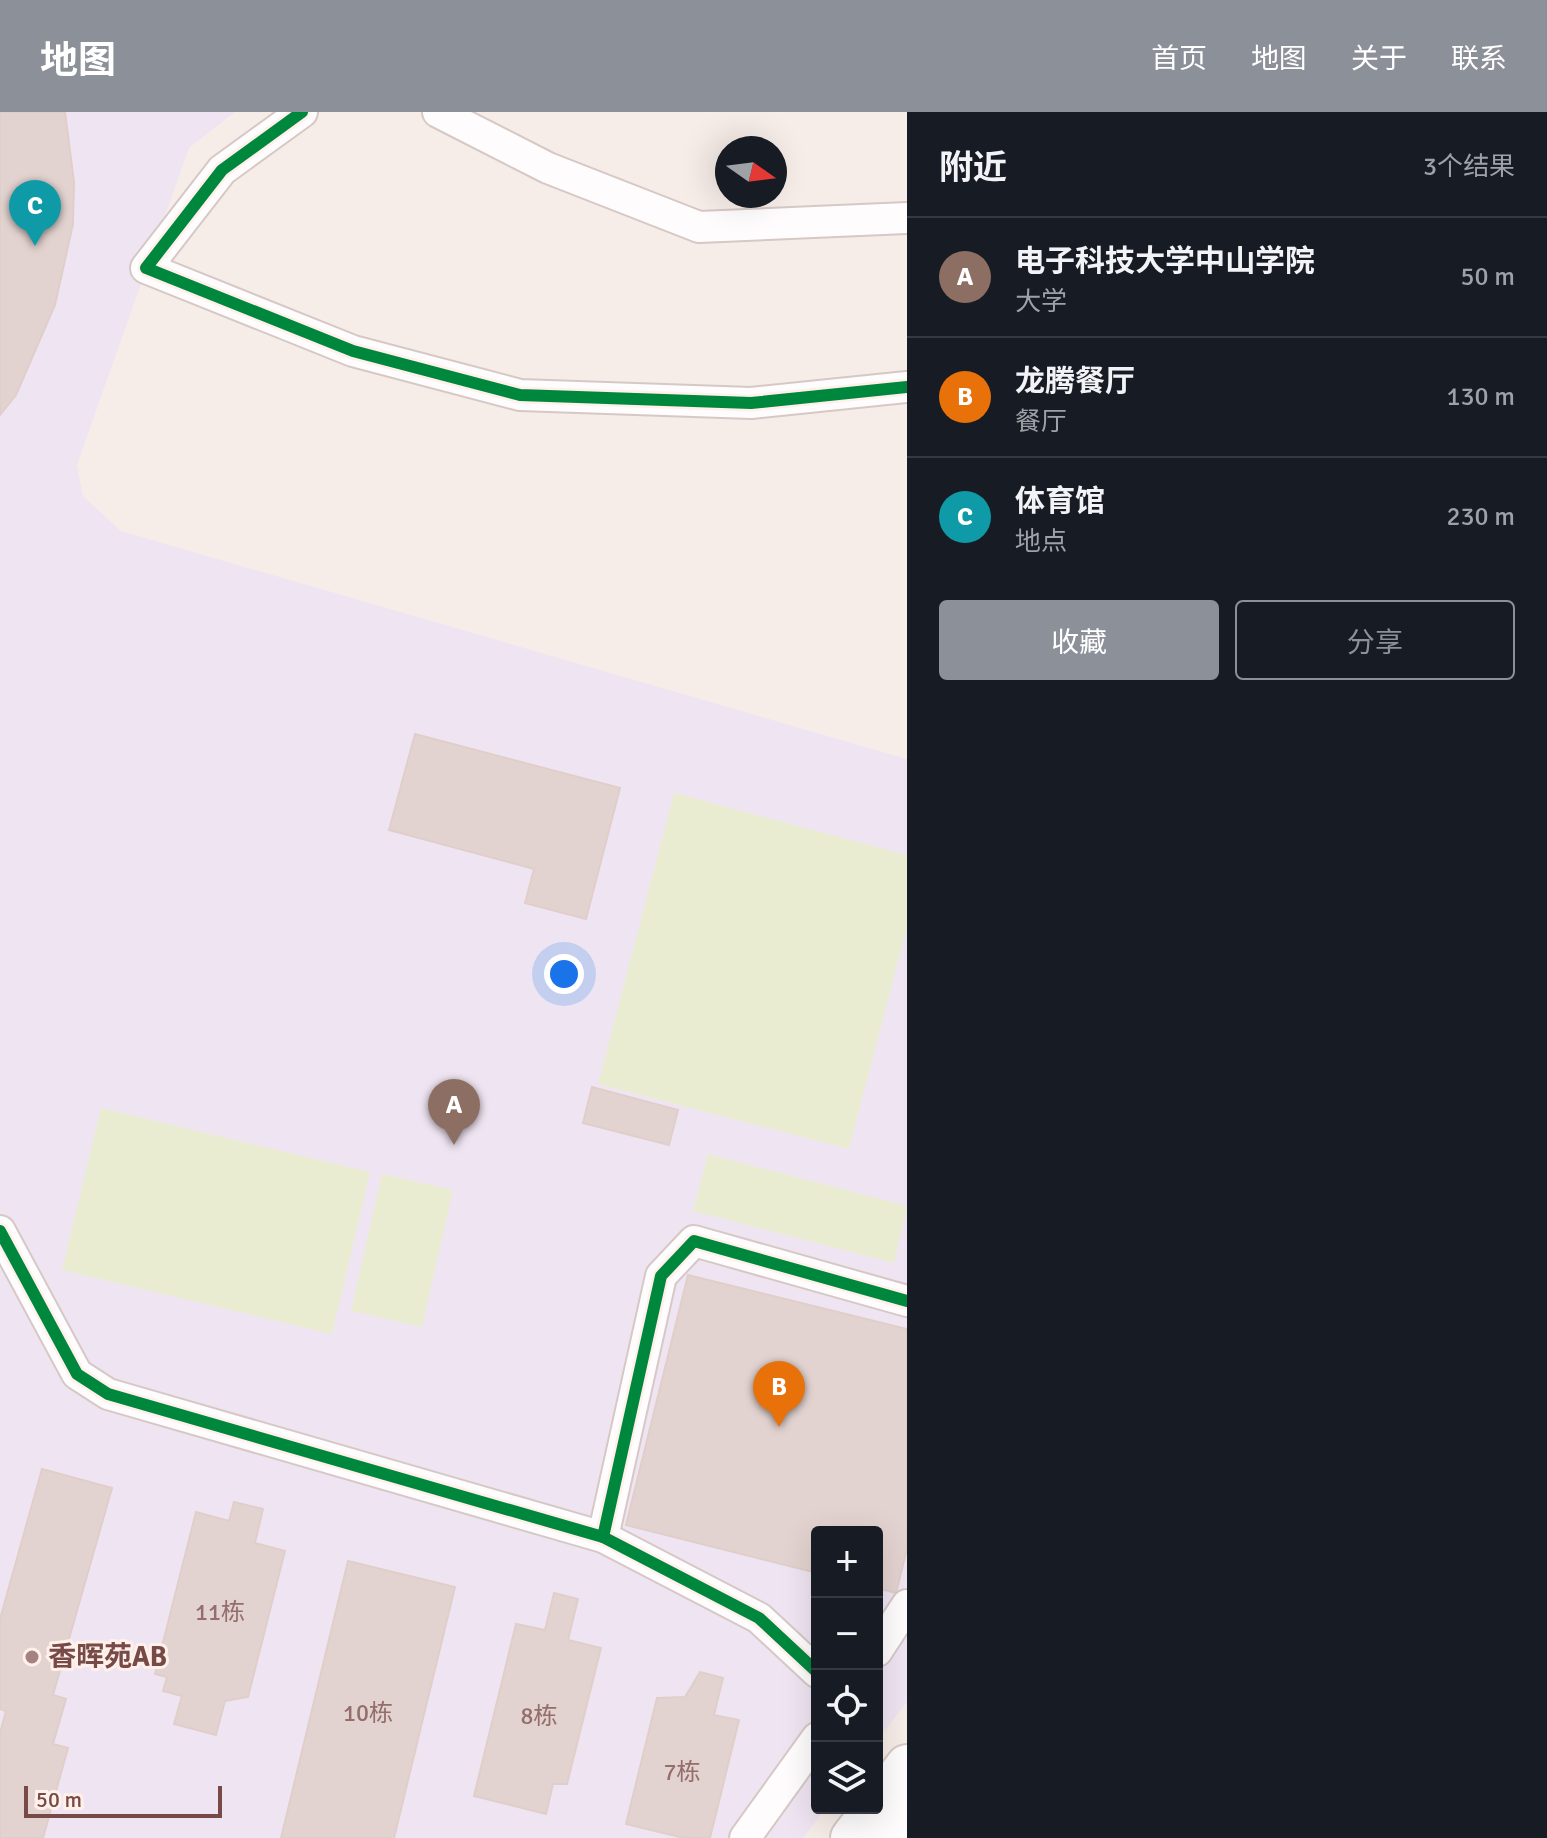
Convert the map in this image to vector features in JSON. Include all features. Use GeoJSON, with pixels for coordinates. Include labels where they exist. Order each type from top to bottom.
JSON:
{"type":"FeatureCollection","features":[{"type":"Feature","properties":{"kind":"street"},"geometry":{"type":"LineString","coordinates":[[302,112],[222,170],[146,268],[353,351],[520,395],[751,403],[907,387]]}},
{"type":"Feature","properties":{"kind":"street"},"geometry":{"type":"LineString","coordinates":[[438,112],[548,168],[699,227],[907,218]]}},
{"type":"Feature","properties":{"kind":"street"},"geometry":{"type":"LineString","coordinates":[[0,1231],[77,1374],[108,1394],[603,1537],[759,1618],[815,1670]]}},
{"type":"Feature","properties":{"kind":"street"},"geometry":{"type":"LineString","coordinates":[[603,1537],[661,1276],[694,1241],[907,1301]]}},
{"type":"Feature","properties":{"kind":"street"},"geometry":{"type":"LineString","coordinates":[[883,1642],[907,1605]]}},
{"type":"Feature","properties":{"kind":"street"},"geometry":{"type":"LineString","coordinates":[[745,1838],[814,1742]]}},
{"type":"Feature","properties":{"kind":"street"},"geometry":{"type":"LineString","coordinates":[[883,1798],[907,1766]]}},
{"type":"Feature","properties":{"kind":"street"},"geometry":{"type":"LineString","coordinates":[[852,1838],[871,1814]]}},
{"type":"Feature","properties":{"kind":"street"},"geometry":{"type":"LineString","coordinates":[[889,1838],[907,1815]]}},
{"type":"Feature","properties":{"kind":"shaded area"},"geometry":{"type":"Polygon","coordinates":[[[0,112],[235,112],[189,148],[77,465],[83,496],[121,531],[907,759],[907,1702],[883,1733],[883,1526],[811,1526],[811,1814],[821,1814],[803,1838],[0,1838],[0,112]]]}},
{"type":"Feature","properties":{"kind":"green space"},"geometry":{"type":"Polygon","coordinates":[[[674,793],[907,855],[907,927],[849,1149],[598,1084],[674,793]]]}},
{"type":"Feature","properties":{"kind":"green space"},"geometry":{"type":"Polygon","coordinates":[[[101,1108],[370,1172],[332,1334],[62,1270],[101,1108]]]}},
{"type":"Feature","properties":{"kind":"green space"},"geometry":{"type":"Polygon","coordinates":[[[708,1154],[907,1206],[894,1263],[693,1211],[708,1154]]]}},
{"type":"Feature","properties":{"kind":"green space"},"geometry":{"type":"Polygon","coordinates":[[[382,1174],[453,1190],[422,1327],[351,1311],[382,1174]]]}},
{"type":"Feature","properties":{"kind":"building"},"geometry":{"type":"Polygon","coordinates":[[[0,112],[65,112],[74,182],[73,224],[55,305],[16,395],[0,415],[0,112]]]}},
{"type":"Feature","properties":{"kind":"building"},"geometry":{"type":"Polygon","coordinates":[[[415,734],[620,788],[586,919],[525,903],[534,869],[389,830],[415,734]]]}},
{"type":"Feature","properties":{"kind":"building"},"geometry":{"type":"Polygon","coordinates":[[[592,1087],[678,1110],[669,1145],[583,1123],[592,1087]]]}},
{"type":"Feature","properties":{"kind":"building"},"geometry":{"type":"Polygon","coordinates":[[[688,1275],[907,1329],[907,1549],[896,1593],[883,1590],[883,1526],[811,1526],[811,1571],[626,1525],[688,1275]]]}},
{"type":"Feature","properties":{"kind":"building","name":"香晖苑AB"},"geometry":{"type":"Polygon","coordinates":[[[42,1469],[112,1488],[53,1695],[66,1699],[53,1744],[68,1748],[43,1838],[0,1838],[0,1733],[6,1711],[0,1709],[0,1619],[42,1469]]]}},
{"type":"Feature","properties":{"kind":"building"},"geometry":{"type":"Polygon","coordinates":[[[234,1502],[263,1509],[255,1543],[285,1551],[248,1697],[225,1701],[216,1735],[174,1724],[182,1696],[163,1691],[167,1677],[155,1674],[196,1512],[229,1521],[234,1502]]]}},
{"type":"Feature","properties":{"kind":"building"},"geometry":{"type":"Polygon","coordinates":[[[348,1561],[455,1587],[394,1838],[281,1838],[348,1561]]]}},
{"type":"Feature","properties":{"kind":"building"},"geometry":{"type":"Polygon","coordinates":[[[554,1593],[578,1599],[568,1640],[601,1648],[567,1784],[553,1784],[546,1814],[474,1796],[516,1624],[545,1630],[554,1593]]]}},
{"type":"Feature","properties":{"kind":"building"},"geometry":{"type":"Polygon","coordinates":[[[700,1672],[723,1678],[714,1715],[739,1720],[710,1838],[684,1838],[626,1824],[657,1698],[685,1697],[700,1672]]]}},
{"type":"Feature","properties":{"kind":"cycle path"},"geometry":{"type":"LineString","coordinates":[[302,112],[222,170],[146,268],[353,351],[520,395],[751,403],[907,387]]}},
{"type":"Feature","properties":{"kind":"cycle path"},"geometry":{"type":"LineString","coordinates":[[0,1231],[77,1374],[108,1394],[603,1537],[759,1618],[815,1670]]}},
{"type":"Feature","properties":{"kind":"cycle path"},"geometry":{"type":"LineString","coordinates":[[603,1537],[661,1276],[694,1241],[907,1301]]}},
{"type":"Feature","properties":{"kind":"place","name":"体育馆"},"geometry":{"type":"Point","coordinates":[35,246]}},
{"type":"Feature","properties":{"kind":"place","name":"电子科技大学中山学院"},"geometry":{"type":"Point","coordinates":[454,1145]}},
{"type":"Feature","properties":{"kind":"place","name":"龙腾餐厅"},"geometry":{"type":"Point","coordinates":[779,1427]}},
{"type":"Feature","properties":{"kind":"place","name":"香晖苑AB"},"geometry":{"type":"Point","coordinates":[32,1657]}}]}
